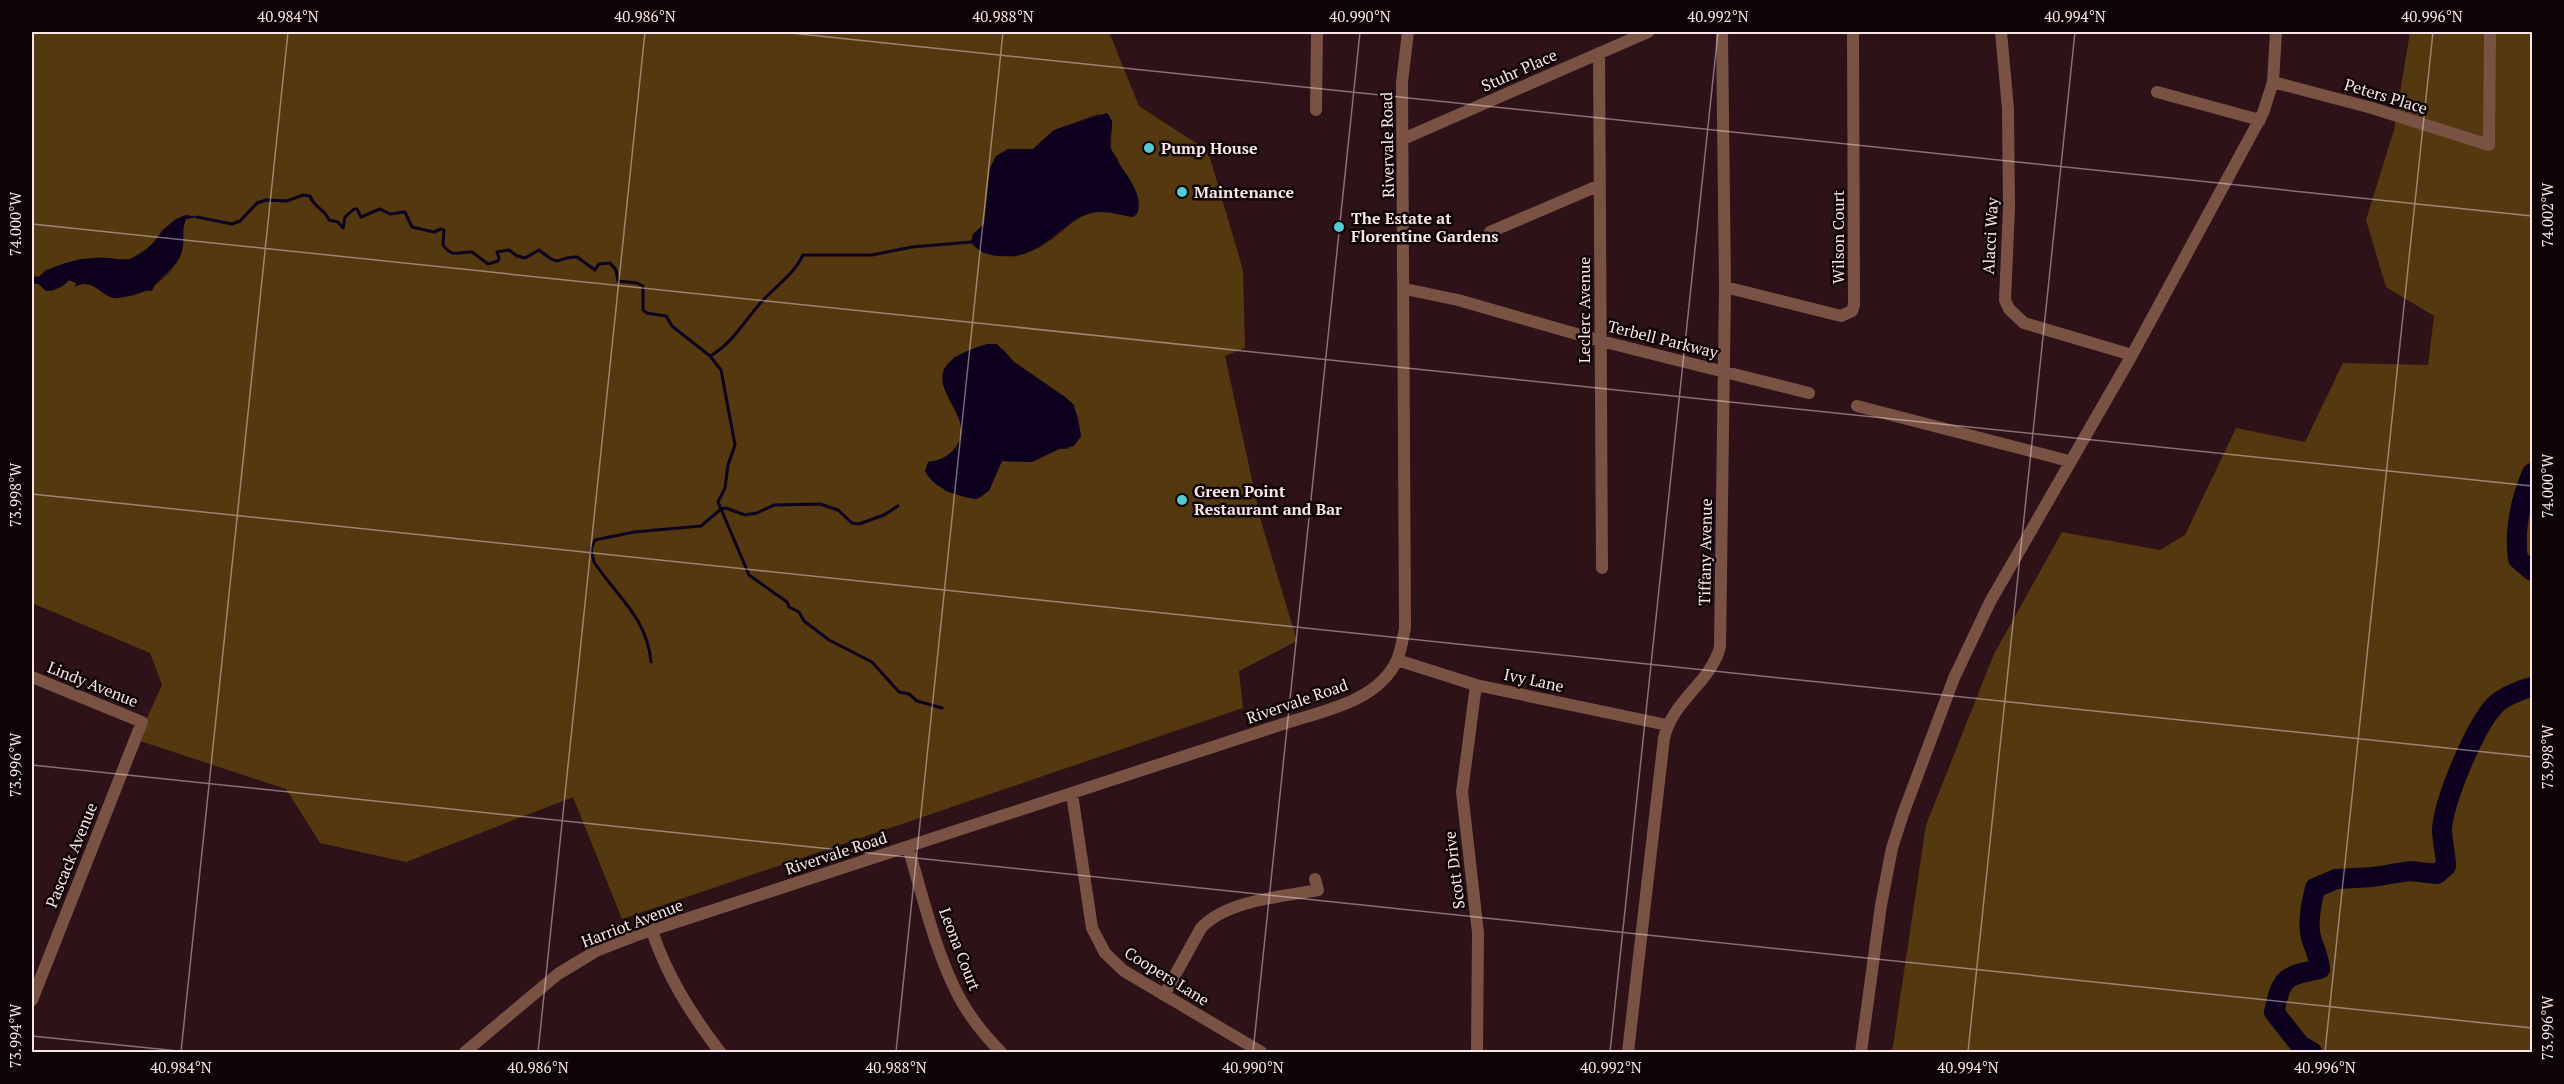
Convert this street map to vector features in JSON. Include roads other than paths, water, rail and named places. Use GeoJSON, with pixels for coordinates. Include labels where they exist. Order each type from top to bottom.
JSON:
{"type":"FeatureCollection","features":[{"type":"Feature","properties":{"kind":"street"},"geometry":{"type":"LineString","coordinates":[[1316,110],[1317,32]]}},
{"type":"Feature","properties":{"kind":"street","name":"Rivervale Road"},"geometry":{"type":"LineString","coordinates":[[733,904],[1360,698],[1379,683],[1397,660],[1406,614],[1403,62],[1408,32]]}},
{"type":"Feature","properties":{"kind":"street","name":"Stuhr Place"},"geometry":{"type":"LineString","coordinates":[[1404,140],[1648,32]]}},
{"type":"Feature","properties":{"kind":"street","name":"Tiffany Avenue"},"geometry":{"type":"LineString","coordinates":[[1628,1053],[1664,738],[1674,710],[1713,664],[1720,647],[1725,287],[1722,32]]}},
{"type":"Feature","properties":{"kind":"street","name":"Wilson Court"},"geometry":{"type":"LineString","coordinates":[[1725,287],[1841,316],[1852,310],[1854,305],[1853,32]]}},
{"type":"Feature","properties":{"kind":"street","name":"Alacci Way"},"geometry":{"type":"LineString","coordinates":[[2001,32],[2008,109],[2009,208],[2005,300],[2009,309],[2024,323],[2132,355]]}},
{"type":"Feature","properties":{"kind":"street"},"geometry":{"type":"LineString","coordinates":[[1861,1053],[1884,883],[1903,813],[1968,646],[2069,461],[2132,355],[2260,120],[2273,82],[2276,32]]}},
{"type":"Feature","properties":{"kind":"street","name":"Peters Place"},"geometry":{"type":"LineString","coordinates":[[2273,82],[2372,108],[2488,145],[2490,32]]}},
{"type":"Feature","properties":{"kind":"street","name":"Leclerc Avenue"},"geometry":{"type":"LineString","coordinates":[[1599,52],[1602,568]]}},
{"type":"Feature","properties":{"kind":"street"},"geometry":{"type":"LineString","coordinates":[[2157,92],[2260,120]]}},
{"type":"Feature","properties":{"kind":"street"},"geometry":{"type":"LineString","coordinates":[[1490,232],[1600,185]]}},
{"type":"Feature","properties":{"kind":"street","name":"Terbell Parkway"},"geometry":{"type":"LineString","coordinates":[[1405,289],[1458,300],[1600,341],[1809,393]]}},
{"type":"Feature","properties":{"kind":"street"},"geometry":{"type":"LineString","coordinates":[[1857,406],[2069,461]]}},
{"type":"Feature","properties":{"kind":"street","name":"Ivy Lane"},"geometry":{"type":"LineString","coordinates":[[1397,660],[1476,685],[1667,725]]}},
{"type":"Feature","properties":{"kind":"street","name":"Lindy Avenue"},"geometry":{"type":"LineString","coordinates":[[32,677],[142,722]]}},
{"type":"Feature","properties":{"kind":"street","name":"Scott Drive"},"geometry":{"type":"LineString","coordinates":[[1476,685],[1464,760],[1462,803],[1478,933],[1477,1053]]}},
{"type":"Feature","properties":{"kind":"street","name":"Pascack Avenue"},"geometry":{"type":"LineString","coordinates":[[32,1000],[142,722]]}},
{"type":"Feature","properties":{"kind":"street","name":"Coopers Lane"},"geometry":{"type":"LineString","coordinates":[[1072,794],[1089,915],[1105,953],[1124,971],[1261,1053]]}},
{"type":"Feature","properties":{"kind":"street","name":"Leona Court"},"geometry":{"type":"LineString","coordinates":[[908,847],[932,927],[959,997],[973,1019],[1001,1053]]}},
{"type":"Feature","properties":{"kind":"street"},"geometry":{"type":"LineString","coordinates":[[1164,995],[1201,928],[1209,919],[1231,908],[1318,890],[1315,879]]}},
{"type":"Feature","properties":{"kind":"street","name":"Harriot Avenue"},"geometry":{"type":"LineString","coordinates":[[465,1053],[546,984],[579,960],[596,951],[733,904]]}},
{"type":"Feature","properties":{"kind":"street"},"geometry":{"type":"LineString","coordinates":[[652,931],[663,963],[680,995],[720,1053]]}},
{"type":"Feature","properties":{"kind":"waterway"},"geometry":{"type":"LineString","coordinates":[[197,217],[232,224],[240,221],[257,203],[266,200],[287,201],[303,195],[310,196],[329,220],[338,222],[343,228],[345,217],[354,209],[357,209],[361,217],[380,209],[390,214],[405,212],[412,227],[434,232],[444,230],[443,245],[450,252],[472,252],[488,264],[498,261],[497,252],[509,250],[525,258],[539,250],[556,261],[577,257],[595,270],[599,264],[610,263],[616,270],[618,281],[643,286],[643,310],[647,313],[666,316],[672,326],[710,356],[721,370],[735,445],[728,465],[725,488],[718,502],[749,575],[787,602],[789,607],[799,612],[804,621],[829,640],[872,662],[899,692],[909,694],[917,701],[942,708]]}},
{"type":"Feature","properties":{"kind":"waterway"},"geometry":{"type":"LineString","coordinates":[[710,356],[719,351],[733,337],[759,304],[791,272],[803,255],[872,255],[912,247],[971,242]]}},
{"type":"Feature","properties":{"kind":"waterway"},"geometry":{"type":"LineString","coordinates":[[2532,473],[2522,504],[2517,537],[2518,559],[2532,571]]}},
{"type":"Feature","properties":{"kind":"waterway"},"geometry":{"type":"LineString","coordinates":[[651,662],[644,632],[630,608],[594,562],[591,549],[595,540],[634,532],[701,526],[721,509],[726,508],[745,515],[757,513],[774,505],[820,504],[838,510],[852,523],[859,524],[884,515],[898,506]]}},
{"type":"Feature","properties":{"kind":"waterway"},"geometry":{"type":"LineString","coordinates":[[2312,1052],[2300,1045],[2274,1012],[2280,991],[2287,980],[2292,976],[2320,969],[2310,926],[2315,888],[2336,879],[2373,877],[2410,871],[2437,874],[2446,866],[2442,834],[2444,816],[2454,783],[2470,746],[2495,705],[2513,694],[2532,687]]}},
{"type":"Feature","properties":{"kind":"place","name":"Pump House"},"geometry":{"type":"Point","coordinates":[1149,148]}},
{"type":"Feature","properties":{"kind":"place","name":"Maintenance"},"geometry":{"type":"Point","coordinates":[1182,192]}},
{"type":"Feature","properties":{"kind":"place","name":"The Estate at Florentine Gardens"},"geometry":{"type":"Point","coordinates":[1339,227]}},
{"type":"Feature","properties":{"kind":"place","name":"Green Point Restaurant and Bar"},"geometry":{"type":"Point","coordinates":[1182,500]}}]}
